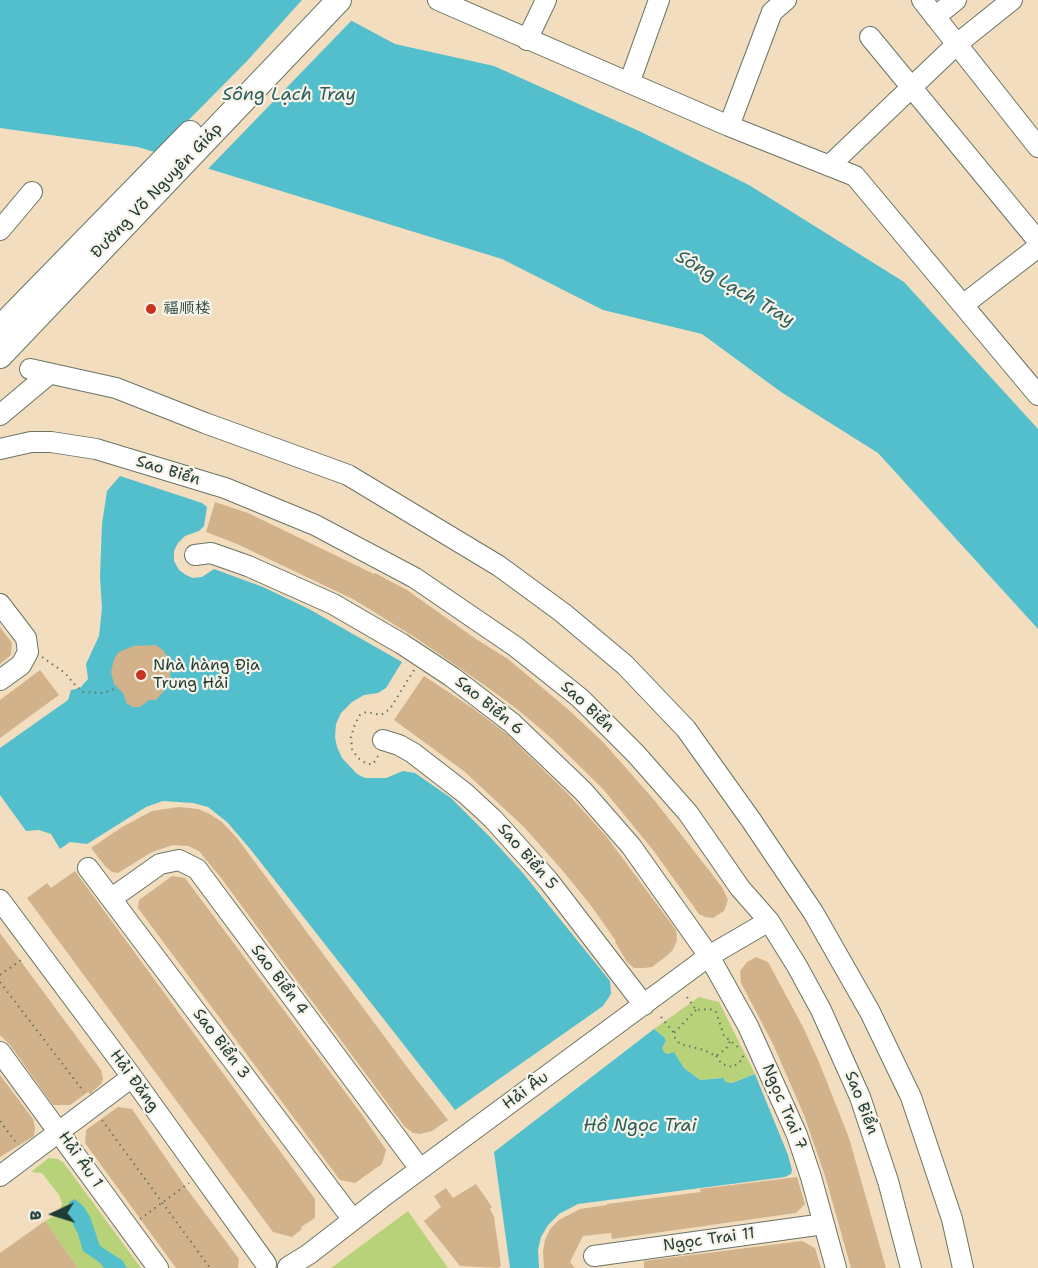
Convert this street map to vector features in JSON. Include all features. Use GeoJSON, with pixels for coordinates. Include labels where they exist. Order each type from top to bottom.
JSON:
{"type":"FeatureCollection","features":[{"type":"Feature","properties":{"kind":"main road","name":"Đường Võ Nguyên Giáp"},"geometry":{"type":"LineString","coordinates":[[0,328],[319,0]]}},
{"type":"Feature","properties":{"kind":"main road","name":"Đường Võ Nguyên Giáp"},"geometry":{"type":"LineString","coordinates":[[0,356],[339,0]]}},
{"type":"Feature","properties":{"kind":"street"},"geometry":{"type":"LineString","coordinates":[[438,0],[527,40],[630,81],[729,126],[855,176],[1038,395]]}},
{"type":"Feature","properties":{"kind":"street"},"geometry":{"type":"LineString","coordinates":[[527,40],[546,0]]}},
{"type":"Feature","properties":{"kind":"street"},"geometry":{"type":"LineString","coordinates":[[630,81],[659,0]]}},
{"type":"Feature","properties":{"kind":"street"},"geometry":{"type":"LineString","coordinates":[[729,126],[771,12],[786,0]]}},
{"type":"Feature","properties":{"kind":"street"},"geometry":{"type":"LineString","coordinates":[[922,0],[1038,147]]}},
{"type":"Feature","properties":{"kind":"street"},"geometry":{"type":"LineString","coordinates":[[935,17],[956,0]]}},
{"type":"Feature","properties":{"kind":"street"},"geometry":{"type":"LineString","coordinates":[[829,166],[957,44],[1012,0]]}},
{"type":"Feature","properties":{"kind":"street"},"geometry":{"type":"LineString","coordinates":[[870,37],[1038,241]]}},
{"type":"Feature","properties":{"kind":"street"},"geometry":{"type":"LineString","coordinates":[[0,230],[32,192]]}},
{"type":"Feature","properties":{"kind":"street"},"geometry":{"type":"LineString","coordinates":[[963,305],[1038,247]]}},
{"type":"Feature","properties":{"kind":"street"},"geometry":{"type":"LineString","coordinates":[[30,369],[117,388],[348,475],[499,566],[563,613],[625,665],[686,729],[751,820],[813,912],[870,1011],[911,1097],[952,1219],[963,1268]]}},
{"type":"Feature","properties":{"kind":"street"},"geometry":{"type":"LineString","coordinates":[[0,415],[50,374]]}},
{"type":"Feature","properties":{"kind":"street","name":"Sao Biển"},"geometry":{"type":"LineString","coordinates":[[0,449],[31,442],[51,442],[118,455],[225,488],[305,521],[416,578],[516,647],[580,698],[636,754],[688,813],[740,888],[769,921],[797,966],[821,1010],[860,1097],[888,1181],[911,1268]]}},
{"type":"Feature","properties":{"kind":"street","name":"Sao Biển 6"},"geometry":{"type":"LineString","coordinates":[[195,555],[211,553],[221,555],[333,604],[409,648],[452,677],[512,723],[583,791],[631,846],[709,956]]}},
{"type":"Feature","properties":{"kind":"street"},"geometry":{"type":"LineString","coordinates":[[0,604],[26,638],[28,651],[21,665],[0,680]]}},
{"type":"Feature","properties":{"kind":"street","name":"Sao Biển 5"},"geometry":{"type":"LineString","coordinates":[[381,748],[399,745],[413,753],[466,794],[493,819],[548,880],[644,1005]]}},
{"type":"Feature","properties":{"kind":"street","name":"Sao Biển 4"},"geometry":{"type":"LineString","coordinates":[[112,898],[160,864],[179,860],[197,869],[420,1169]]}},
{"type":"Feature","properties":{"kind":"street","name":"Sao Biển 3"},"geometry":{"type":"LineString","coordinates":[[88,868],[353,1220]]}},
{"type":"Feature","properties":{"kind":"street","name":"Hải Đăng"},"geometry":{"type":"LineString","coordinates":[[0,900],[132,1077],[264,1266]]}},
{"type":"Feature","properties":{"kind":"street","name":"Hải Âu"},"geometry":{"type":"LineString","coordinates":[[288,1267],[309,1254],[420,1169],[709,956],[769,921]]}},
{"type":"Feature","properties":{"kind":"street","name":"Ngọc Trai 7"},"geometry":{"type":"LineString","coordinates":[[709,956],[748,1026],[774,1080],[800,1145],[836,1268]]}},
{"type":"Feature","properties":{"kind":"street","name":"Hải Âu 1"},"geometry":{"type":"LineString","coordinates":[[0,1052],[158,1268]]}},
{"type":"Feature","properties":{"kind":"street"},"geometry":{"type":"LineString","coordinates":[[0,1176],[132,1077]]}},
{"type":"Feature","properties":{"kind":"street","name":"Ngọc Trai 11"},"geometry":{"type":"LineString","coordinates":[[594,1256],[824,1224]]}},
{"type":"Feature","properties":{"kind":"street"},"geometry":{"type":"LineString","coordinates":[[264,1266],[275,1260],[285,1263],[288,1267]]}},
{"type":"Feature","properties":{"kind":"path"},"geometry":{"type":"LineString","coordinates":[[28,651],[51,662],[83,692],[103,693],[117,688]]}},
{"type":"Feature","properties":{"kind":"path"},"geometry":{"type":"LineString","coordinates":[[381,748],[373,764],[367,764],[358,758],[352,749],[351,737],[355,724],[360,715],[366,712],[381,715],[390,709],[417,665]]}},
{"type":"Feature","properties":{"kind":"path"},"geometry":{"type":"LineString","coordinates":[[0,975],[25,958]]}},
{"type":"Feature","properties":{"kind":"path"},"geometry":{"type":"LineString","coordinates":[[0,982],[89,1099]]}},
{"type":"Feature","properties":{"kind":"path"},"geometry":{"type":"LineString","coordinates":[[687,997],[696,1010]]}},
{"type":"Feature","properties":{"kind":"path"},"geometry":{"type":"LineString","coordinates":[[661,1017],[680,1044],[704,1050],[716,1056],[727,1066],[733,1067],[743,1059],[743,1054],[737,1045],[721,1031],[716,1012],[710,1009],[696,1010],[674,1033]]}},
{"type":"Feature","properties":{"kind":"path"},"geometry":{"type":"LineString","coordinates":[[716,1056],[726,1049],[730,1041]]}},
{"type":"Feature","properties":{"kind":"path"},"geometry":{"type":"LineString","coordinates":[[99,1115],[210,1268]]}},
{"type":"Feature","properties":{"kind":"path"},"geometry":{"type":"LineString","coordinates":[[0,1121],[23,1151]]}},
{"type":"Feature","properties":{"kind":"path"},"geometry":{"type":"LineString","coordinates":[[135,1222],[191,1182]]}},
{"type":"Feature","properties":{"kind":"green space"},"geometry":{"type":"Polygon","coordinates":[[[699,997],[719,1002],[755,1074],[732,1083],[726,1082],[723,1078],[700,1080],[684,1068],[674,1052],[667,1054],[664,1052],[662,1048],[666,1041],[654,1029],[699,997]]]}},
{"type":"Feature","properties":{"kind":"green space"},"geometry":{"type":"Polygon","coordinates":[[[49,1158],[63,1162],[141,1268],[78,1268],[45,1221],[60,1213],[62,1203],[59,1195],[42,1173],[31,1172],[49,1158]]]}},
{"type":"Feature","properties":{"kind":"green space"},"geometry":{"type":"Polygon","coordinates":[[[408,1211],[448,1268],[331,1268],[408,1211]]]}},
{"type":"Feature","properties":{"kind":"water","name":"Sông Lạch Tray"},"geometry":{"type":"Polygon","coordinates":[[[0,0],[313,0],[395,44],[494,66],[639,131],[749,185],[904,282],[1038,429],[1038,629],[878,453],[781,392],[702,334],[603,310],[502,259],[138,147],[0,128],[0,0]]]}},
{"type":"Feature","properties":{"kind":"water"},"geometry":{"type":"Polygon","coordinates":[[[120,476],[202,503],[207,507],[204,526],[199,531],[185,536],[174,551],[174,561],[179,570],[186,575],[193,578],[202,577],[214,569],[263,587],[309,609],[402,662],[386,688],[378,693],[364,695],[352,702],[341,713],[336,724],[335,737],[342,758],[357,774],[365,778],[386,778],[403,771],[415,773],[451,798],[522,872],[610,981],[611,994],[603,1006],[455,1110],[251,850],[227,822],[208,807],[193,803],[163,801],[146,807],[87,844],[70,842],[60,849],[51,834],[39,830],[26,831],[0,795],[0,748],[68,700],[71,690],[80,688],[88,679],[86,664],[99,636],[102,608],[100,577],[102,524],[107,491],[120,476]]]}},
{"type":"Feature","properties":{"kind":"water","name":"Hồ Ngọc Trai"},"geometry":{"type":"Polygon","coordinates":[[[654,1029],[666,1041],[662,1048],[664,1052],[667,1054],[674,1052],[684,1068],[700,1080],[723,1078],[726,1082],[732,1083],[755,1074],[788,1155],[791,1174],[785,1177],[578,1204],[559,1214],[548,1225],[541,1237],[538,1250],[539,1268],[510,1268],[494,1152],[654,1029]]]}},
{"type":"Feature","properties":{"kind":"water"},"geometry":{"type":"Polygon","coordinates":[[[75,1199],[90,1217],[100,1246],[122,1260],[127,1268],[104,1268],[83,1251],[78,1234],[67,1212],[69,1202],[75,1199]]]}},
{"type":"Feature","properties":{"kind":"pier"},"geometry":{"type":"Polygon","coordinates":[[[302,0],[320,0],[354,18],[206,171],[154,155],[247,61],[302,0]]]}},
{"type":"Feature","properties":{"kind":"building"},"geometry":{"type":"Polygon","coordinates":[[[215,502],[248,513],[407,590],[508,659],[603,742],[655,801],[722,887],[728,900],[724,911],[713,918],[699,914],[653,850],[603,789],[550,737],[487,687],[416,638],[353,599],[237,544],[206,532],[215,502]]]}},
{"type":"Feature","properties":{"kind":"building"},"geometry":{"type":"Polygon","coordinates":[[[0,627],[12,643],[11,655],[0,664],[0,627]]]}},
{"type":"Feature","properties":{"kind":"building","name":"Nhà hàng Địa Trung Hải"},"geometry":{"type":"Polygon","coordinates":[[[156,645],[164,651],[167,657],[166,662],[171,669],[170,678],[164,684],[164,691],[156,700],[149,700],[140,707],[133,707],[127,704],[123,693],[114,684],[111,672],[114,659],[119,652],[133,646],[156,645]]]}},
{"type":"Feature","properties":{"kind":"building"},"geometry":{"type":"Polygon","coordinates":[[[40,670],[59,695],[0,738],[0,700],[40,670]]]}},
{"type":"Feature","properties":{"kind":"building"},"geometry":{"type":"Polygon","coordinates":[[[424,676],[507,734],[568,794],[606,836],[676,930],[677,940],[673,950],[664,958],[652,967],[644,968],[634,968],[627,962],[616,941],[589,903],[525,828],[465,772],[394,720],[424,676]]]}},
{"type":"Feature","properties":{"kind":"building"},"geometry":{"type":"Polygon","coordinates":[[[179,807],[198,809],[208,813],[222,822],[237,838],[448,1120],[432,1131],[420,1134],[413,1133],[405,1127],[199,851],[188,846],[173,845],[152,852],[118,873],[112,872],[105,866],[91,848],[122,827],[152,811],[179,807]]]}},
{"type":"Feature","properties":{"kind":"building"},"geometry":{"type":"Polygon","coordinates":[[[75,871],[315,1199],[315,1218],[301,1227],[302,1229],[292,1237],[273,1232],[27,898],[47,883],[51,888],[75,871]]]}},
{"type":"Feature","properties":{"kind":"building"},"geometry":{"type":"Polygon","coordinates":[[[172,876],[185,878],[386,1150],[382,1164],[355,1183],[340,1180],[138,908],[139,900],[172,876]]]}},
{"type":"Feature","properties":{"kind":"building"},"geometry":{"type":"Polygon","coordinates":[[[0,933],[101,1070],[103,1079],[101,1084],[90,1094],[88,1092],[70,1105],[53,1105],[10,1045],[0,1035],[0,933]]]}},
{"type":"Feature","properties":{"kind":"building"},"geometry":{"type":"Polygon","coordinates":[[[756,957],[768,962],[819,1062],[849,1138],[886,1268],[851,1268],[826,1179],[804,1115],[773,1044],[741,983],[740,971],[747,962],[756,957]]]}},
{"type":"Feature","properties":{"kind":"building"},"geometry":{"type":"Polygon","coordinates":[[[0,1075],[33,1119],[35,1128],[34,1136],[0,1157],[0,1075]]]}},
{"type":"Feature","properties":{"kind":"building"},"geometry":{"type":"Polygon","coordinates":[[[118,1107],[132,1109],[239,1259],[238,1268],[176,1268],[85,1143],[86,1130],[118,1107]]]}},
{"type":"Feature","properties":{"kind":"building"},"geometry":{"type":"Polygon","coordinates":[[[797,1177],[805,1204],[796,1213],[612,1239],[611,1233],[583,1236],[570,1262],[575,1268],[544,1268],[543,1252],[550,1229],[559,1220],[580,1209],[701,1192],[700,1189],[797,1177]]]}},
{"type":"Feature","properties":{"kind":"building"},"geometry":{"type":"Polygon","coordinates":[[[476,1184],[492,1207],[490,1209],[494,1217],[501,1266],[498,1268],[460,1266],[424,1221],[441,1207],[434,1196],[446,1188],[453,1198],[476,1184]]]}},
{"type":"Feature","properties":{"kind":"building"},"geometry":{"type":"Polygon","coordinates":[[[45,1221],[78,1268],[0,1268],[0,1253],[45,1221]]]}},
{"type":"Feature","properties":{"kind":"building"},"geometry":{"type":"Polygon","coordinates":[[[802,1241],[815,1248],[821,1268],[644,1268],[644,1261],[802,1241]]]}},
{"type":"Feature","properties":{"kind":"place","name":"福顺楼"},"geometry":{"type":"Point","coordinates":[151,309]}},
{"type":"Feature","properties":{"kind":"place","name":"Nhà hàng Địa Trung Hải"},"geometry":{"type":"Point","coordinates":[141,675]}}]}
